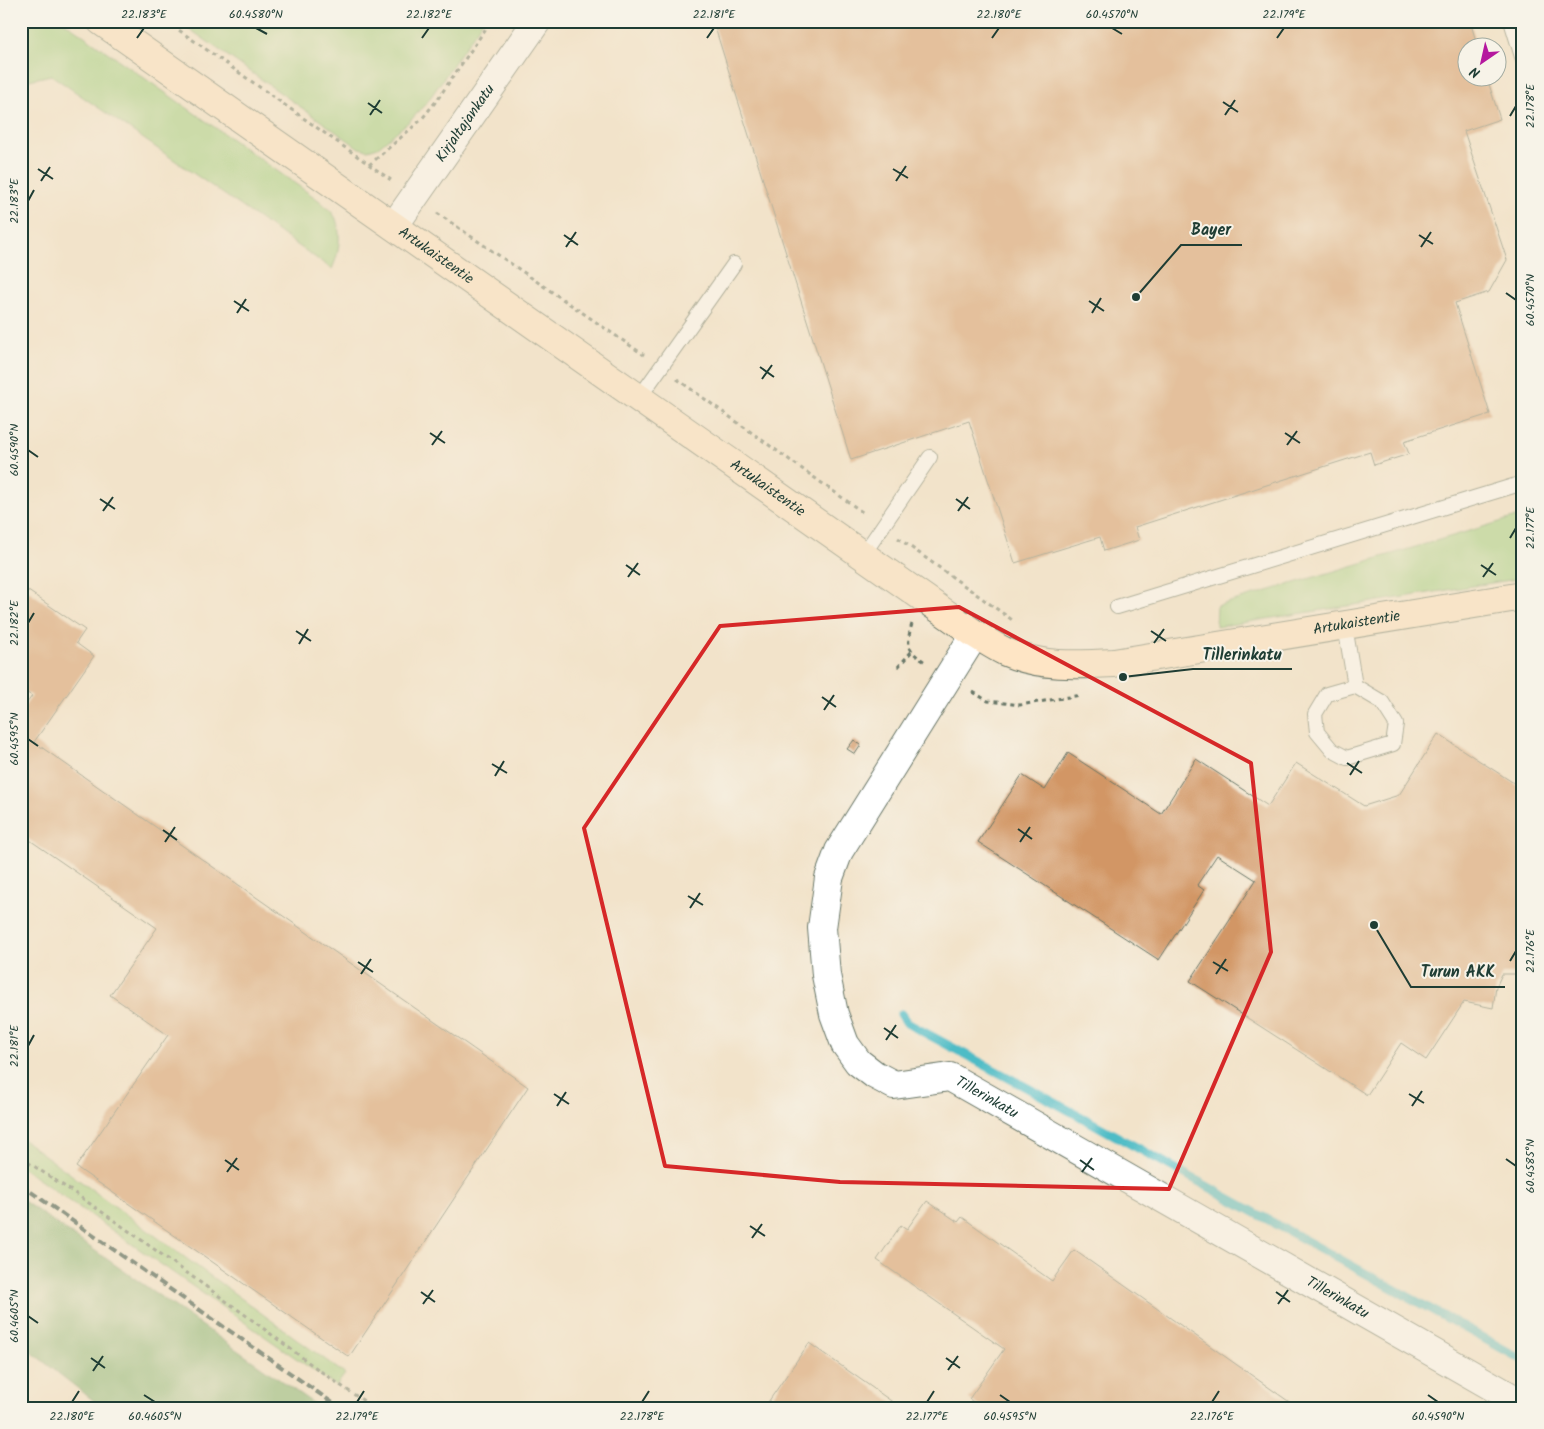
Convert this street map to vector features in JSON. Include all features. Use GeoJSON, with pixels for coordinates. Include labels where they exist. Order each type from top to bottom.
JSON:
{"type":"FeatureCollection","features":[{"type":"Feature","properties":{"kind":"street","name":"Artukaistentie"},"geometry":{"type":"LineString","coordinates":[[101,21],[975,634],[1005,652],[1028,660],[1072,665],[1114,664],[1523,596]]}},
{"type":"Feature","properties":{"kind":"street","name":"Kirjaltajankatu"},"geometry":{"type":"LineString","coordinates":[[394,226],[537,21]]}},
{"type":"Feature","properties":{"kind":"street","name":"Tillerinkatu"},"geometry":{"type":"LineString","coordinates":[[975,634],[839,851],[829,878],[822,928],[826,975],[834,1014],[845,1044],[858,1062],[875,1075],[894,1085],[950,1077],[1523,1404]]}},
{"type":"Feature","properties":{"kind":"lane"},"geometry":{"type":"LineString","coordinates":[[1511,21],[1523,60]]}},
{"type":"Feature","properties":{"kind":"lane"},"geometry":{"type":"LineString","coordinates":[[639,398],[734,264]]}},
{"type":"Feature","properties":{"kind":"lane"},"geometry":{"type":"LineString","coordinates":[[863,555],[930,458]]}},
{"type":"Feature","properties":{"kind":"lane"},"geometry":{"type":"LineString","coordinates":[[1117,607],[1523,483]]}},
{"type":"Feature","properties":{"kind":"lane"},"geometry":{"type":"LineString","coordinates":[[1345,626],[1354,686]]}},
{"type":"Feature","properties":{"kind":"lane"},"geometry":{"type":"LineString","coordinates":[[1354,686],[1382,702],[1396,724],[1393,744],[1347,758],[1332,750],[1317,732],[1315,714],[1327,694],[1354,686]]}},
{"type":"Feature","properties":{"kind":"path"},"geometry":{"type":"LineString","coordinates":[[166,21],[414,198],[660,367],[1016,623]]}},
{"type":"Feature","properties":{"kind":"path"},"geometry":{"type":"LineString","coordinates":[[369,165],[420,120],[437,100],[491,21]]}},
{"type":"Feature","properties":{"kind":"path"},"geometry":{"type":"LineString","coordinates":[[914,618],[907,642],[912,652],[921,659]]}},
{"type":"Feature","properties":{"kind":"path"},"geometry":{"type":"LineString","coordinates":[[898,667],[912,652]]}},
{"type":"Feature","properties":{"kind":"path"},"geometry":{"type":"LineString","coordinates":[[974,693],[988,701]]}},
{"type":"Feature","properties":{"kind":"path"},"geometry":{"type":"LineString","coordinates":[[21,1158],[60,1183],[347,1390],[375,1408]]}},
{"type":"Feature","properties":{"kind":"highlighted area"},"geometry":{"type":"Polygon","coordinates":[[[959,607],[1251,763],[1271,952],[1169,1189],[840,1182],[665,1166],[584,828],[720,626],[959,607]]]}},
{"type":"Feature","properties":{"kind":"green space"},"geometry":{"type":"Polygon","coordinates":[[[21,21],[63,21],[320,201],[333,214],[338,225],[339,244],[332,269],[51,75],[21,82],[21,21]]]}},
{"type":"Feature","properties":{"kind":"green space"},"geometry":{"type":"Polygon","coordinates":[[[178,21],[483,21],[428,101],[411,120],[378,147],[368,150],[359,148],[178,21]]]}},
{"type":"Feature","properties":{"kind":"green space"},"geometry":{"type":"Polygon","coordinates":[[[1523,515],[1523,578],[1216,627],[1217,606],[1523,515]]]}},
{"type":"Feature","properties":{"kind":"green space"},"geometry":{"type":"Polygon","coordinates":[[[21,1138],[345,1374],[336,1386],[21,1167],[21,1138]]]}},
{"type":"Feature","properties":{"kind":"green space"},"geometry":{"type":"Polygon","coordinates":[[[21,1199],[320,1408],[103,1408],[21,1344],[21,1199]]]}},
{"type":"Feature","properties":{"kind":"building"},"geometry":{"type":"Polygon","coordinates":[[[713,21],[1470,21],[1475,38],[1456,38],[1456,88],[1490,88],[1500,119],[1464,131],[1507,260],[1489,292],[1455,303],[1490,414],[1404,441],[1409,454],[1374,465],[1370,452],[1135,527],[1139,540],[1104,551],[1100,537],[1015,563],[969,421],[851,460],[713,21]]]}},
{"type":"Feature","properties":{"kind":"building"},"geometry":{"type":"Polygon","coordinates":[[[21,586],[85,630],[76,643],[94,656],[34,742],[528,1087],[349,1357],[76,1167],[168,1035],[110,995],[157,928],[21,834],[21,711],[32,696],[21,689],[21,586]]]}},
{"type":"Feature","properties":{"kind":"building"},"geometry":{"type":"Polygon","coordinates":[[[1438,734],[1523,789],[1523,970],[1521,974],[1502,974],[1496,987],[1493,1008],[1464,1002],[1426,1060],[1401,1043],[1367,1095],[1190,981],[1256,880],[1217,855],[1197,885],[1204,890],[1159,960],[978,842],[1022,775],[1045,790],[1068,753],[1161,814],[1196,759],[1268,806],[1296,763],[1364,806],[1399,795],[1438,734]]]}},
{"type":"Feature","properties":{"kind":"building"},"geometry":{"type":"Polygon","coordinates":[[[854,740],[861,745],[855,754],[847,749],[854,740]]]}},
{"type":"Feature","properties":{"kind":"building"},"geometry":{"type":"Polygon","coordinates":[[[927,1201],[958,1222],[962,1217],[1052,1281],[1074,1250],[1298,1408],[982,1408],[969,1399],[1004,1349],[877,1260],[901,1225],[907,1229],[927,1201]]]}},
{"type":"Feature","properties":{"kind":"building"},"geometry":{"type":"Polygon","coordinates":[[[809,1343],[901,1408],[764,1408],[809,1343]]]}},
{"type":"Feature","properties":{"kind":"waterway"},"geometry":{"type":"LineString","coordinates":[[901,1014],[907,1023],[1523,1360]]}},
{"type":"Feature","properties":{"kind":"railway"},"geometry":{"type":"LineString","coordinates":[[21,1185],[340,1408]]}},
{"type":"Feature","properties":{"kind":"place","name":"Bayer"},"geometry":{"type":"Point","coordinates":[1136,297]}},
{"type":"Feature","properties":{"kind":"place","name":"Tillerinkatu"},"geometry":{"type":"Point","coordinates":[1123,677]}},
{"type":"Feature","properties":{"kind":"place","name":"Turun AKK"},"geometry":{"type":"Point","coordinates":[1374,925]}}]}
